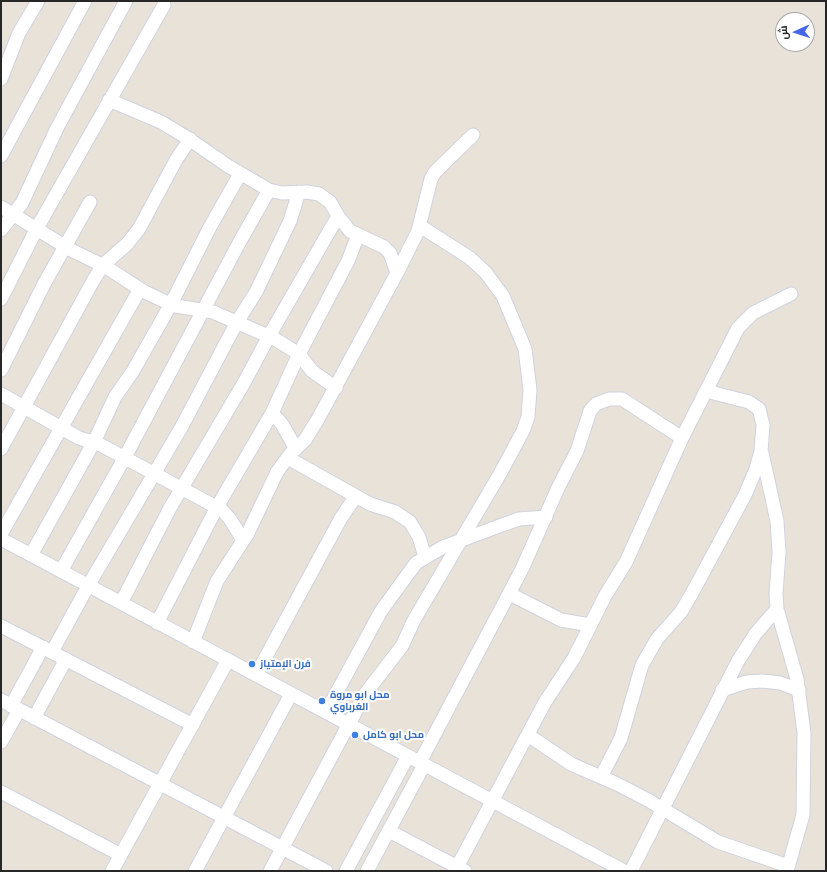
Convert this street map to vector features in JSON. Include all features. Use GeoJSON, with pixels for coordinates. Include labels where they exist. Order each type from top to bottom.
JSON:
{"type":"FeatureCollection","features":[{"type":"Feature","properties":{"kind":"street"},"geometry":{"type":"LineString","coordinates":[[1,79],[19,33],[38,1]]}},
{"type":"Feature","properties":{"kind":"street"},"geometry":{"type":"LineString","coordinates":[[1,156],[85,1]]}},
{"type":"Feature","properties":{"kind":"street"},"geometry":{"type":"LineString","coordinates":[[1,230],[22,203],[57,128],[126,1]]}},
{"type":"Feature","properties":{"kind":"street"},"geometry":{"type":"LineString","coordinates":[[1,299],[37,228],[164,5]]}},
{"type":"Feature","properties":{"kind":"street"},"geometry":{"type":"LineString","coordinates":[[109,100],[155,119],[190,139],[240,174],[269,190],[282,193],[299,192],[319,194],[330,202],[338,216],[350,231],[384,247],[390,253],[397,273]]}},
{"type":"Feature","properties":{"kind":"street"},"geometry":{"type":"LineString","coordinates":[[193,642],[217,580],[258,515],[277,472],[308,434],[336,388],[397,273],[420,226],[429,185],[435,172],[473,135]]}},
{"type":"Feature","properties":{"kind":"street"},"geometry":{"type":"LineString","coordinates":[[1,449],[23,406],[93,280],[103,265],[127,244],[139,229],[176,160],[190,139]]}},
{"type":"Feature","properties":{"kind":"street"},"geometry":{"type":"LineString","coordinates":[[31,555],[94,442],[115,397],[133,371],[171,304],[210,227],[240,174]]}},
{"type":"Feature","properties":{"kind":"street"},"geometry":{"type":"LineString","coordinates":[[61,571],[125,457],[269,190]]}},
{"type":"Feature","properties":{"kind":"street"},"geometry":{"type":"LineString","coordinates":[[1,742],[10,705],[48,650],[88,586],[155,473],[207,381],[237,322],[256,292],[283,236],[299,192]]}},
{"type":"Feature","properties":{"kind":"street"},"geometry":{"type":"LineString","coordinates":[[1,370],[44,284],[90,202]]}},
{"type":"Feature","properties":{"kind":"street"},"geometry":{"type":"LineString","coordinates":[[1,207],[66,246],[103,265],[140,289],[171,304],[204,310],[269,336],[299,354],[312,371],[336,388]]}},
{"type":"Feature","properties":{"kind":"street"},"geometry":{"type":"LineString","coordinates":[[121,603],[170,508],[245,381],[338,216]]}},
{"type":"Feature","properties":{"kind":"street"},"geometry":{"type":"LineString","coordinates":[[270,871],[366,694],[402,646],[414,620],[523,431],[528,417],[530,403],[525,349],[503,296],[496,285],[470,258],[420,226]]}},
{"type":"Feature","properties":{"kind":"street"},"geometry":{"type":"LineString","coordinates":[[158,623],[217,507],[272,413],[299,354],[348,261],[358,236]]}},
{"type":"Feature","properties":{"kind":"street"},"geometry":{"type":"LineString","coordinates":[[1,534],[60,427],[108,348],[140,289]]}},
{"type":"Feature","properties":{"kind":"street"},"geometry":{"type":"LineString","coordinates":[[388,831],[459,870],[545,702],[574,658],[637,540],[682,438],[738,328],[746,318],[791,294]]}},
{"type":"Feature","properties":{"kind":"street"},"geometry":{"type":"LineString","coordinates":[[601,777],[621,738],[642,664],[657,639],[681,612],[691,595],[745,495],[756,469],[761,451],[763,425],[759,409],[749,402],[706,391]]}},
{"type":"Feature","properties":{"kind":"street"},"geometry":{"type":"LineString","coordinates":[[1,394],[79,438],[94,442],[125,457],[217,507],[230,519],[243,540]]}},
{"type":"Feature","properties":{"kind":"street"},"geometry":{"type":"LineString","coordinates":[[367,871],[510,594],[576,451],[586,418],[590,411],[596,404],[609,399],[622,399],[682,438]]}},
{"type":"Feature","properties":{"kind":"street"},"geometry":{"type":"LineString","coordinates":[[272,413],[282,424],[292,453],[356,496],[370,504],[395,512],[410,522],[417,533],[425,556]]}},
{"type":"Feature","properties":{"kind":"street"},"geometry":{"type":"LineString","coordinates":[[528,735],[571,764],[601,777],[663,809],[718,842],[787,868],[800,828],[804,796],[802,773],[804,733],[799,690],[790,651],[777,609],[776,581],[779,552],[777,521],[761,451]]}},
{"type":"Feature","properties":{"kind":"street"},"geometry":{"type":"LineString","coordinates":[[256,675],[341,518],[356,496]]}},
{"type":"Feature","properties":{"kind":"street"},"geometry":{"type":"LineString","coordinates":[[326,712],[381,611],[416,563],[425,556],[444,547],[519,519],[546,517]]}},
{"type":"Feature","properties":{"kind":"street"},"geometry":{"type":"LineString","coordinates":[[1,539],[624,871]]}},
{"type":"Feature","properties":{"kind":"street"},"geometry":{"type":"LineString","coordinates":[[510,594],[561,620],[590,626]]}},
{"type":"Feature","properties":{"kind":"street"},"geometry":{"type":"LineString","coordinates":[[631,871],[722,690],[756,633],[777,609]]}},
{"type":"Feature","properties":{"kind":"street"},"geometry":{"type":"LineString","coordinates":[[1,626],[193,725]]}},
{"type":"Feature","properties":{"kind":"street"},"geometry":{"type":"LineString","coordinates":[[34,718],[66,659]]}},
{"type":"Feature","properties":{"kind":"street"},"geometry":{"type":"LineString","coordinates":[[112,871],[228,660]]}},
{"type":"Feature","properties":{"kind":"street"},"geometry":{"type":"LineString","coordinates":[[722,690],[747,682],[763,681],[780,683],[799,690]]}},
{"type":"Feature","properties":{"kind":"street"},"geometry":{"type":"LineString","coordinates":[[195,871],[292,694]]}},
{"type":"Feature","properties":{"kind":"street"},"geometry":{"type":"LineString","coordinates":[[10,705],[326,871]]}},
{"type":"Feature","properties":{"kind":"street"},"geometry":{"type":"LineString","coordinates":[[346,871],[408,756]]}},
{"type":"Feature","properties":{"kind":"street"},"geometry":{"type":"LineString","coordinates":[[1,792],[121,855]]}},
{"type":"Feature","properties":{"kind":"place","name":"فرن الإمتياز"},"geometry":{"type":"Point","coordinates":[252,664]}},
{"type":"Feature","properties":{"kind":"place","name":"محل ابو مروة الغرباوي"},"geometry":{"type":"Point","coordinates":[322,701]}},
{"type":"Feature","properties":{"kind":"place","name":"محل ابو كامل"},"geometry":{"type":"Point","coordinates":[355,735]}}]}
